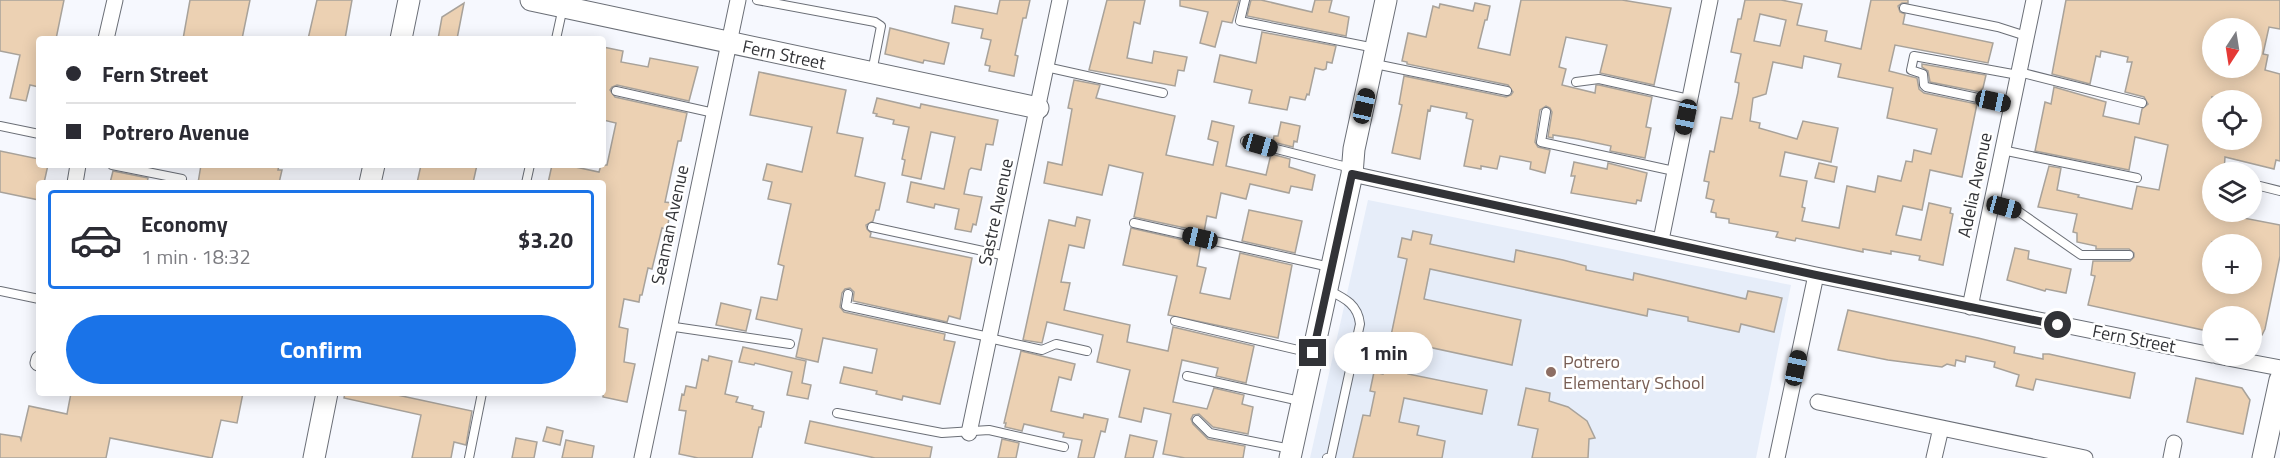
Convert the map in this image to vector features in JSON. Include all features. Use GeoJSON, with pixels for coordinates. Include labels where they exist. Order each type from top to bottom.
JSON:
{"type":"FeatureCollection","features":[{"type":"Feature","properties":{"kind":"street"},"geometry":{"type":"LineString","coordinates":[[107,36],[115,0]]}},
{"type":"Feature","properties":{"kind":"street"},"geometry":{"type":"LineString","coordinates":[[402,36],[409,0]]}},
{"type":"Feature","properties":{"kind":"street","name":"Fern Street"},"geometry":{"type":"LineString","coordinates":[[531,0],[563,3],[729,43],[1038,108]]}},
{"type":"Feature","properties":{"kind":"street","name":"Seaman Avenue"},"geometry":{"type":"LineString","coordinates":[[642,458],[738,0]]}},
{"type":"Feature","properties":{"kind":"street","name":"Sastre Avenue"},"geometry":{"type":"LineString","coordinates":[[969,433],[1060,0]]}},
{"type":"Feature","properties":{"kind":"street"},"geometry":{"type":"LineString","coordinates":[[1291,456],[1386,0]]}},
{"type":"Feature","properties":{"kind":"street"},"geometry":{"type":"LineString","coordinates":[[1661,240],[1710,0]]}},
{"type":"Feature","properties":{"kind":"street","name":"Adelia Avenue"},"geometry":{"type":"LineString","coordinates":[[1970,308],[2034,0]]}},
{"type":"Feature","properties":{"kind":"street","name":"Fern Street"},"geometry":{"type":"LineString","coordinates":[[1352,171],[1970,308],[2202,353]]}},
{"type":"Feature","properties":{"kind":"street"},"geometry":{"type":"LineString","coordinates":[[1777,458],[1816,275]]}},
{"type":"Feature","properties":{"kind":"street","name":"Fern Street"},"geometry":{"type":"LineString","coordinates":[[2262,364],[2280,368]]}},
{"type":"Feature","properties":{"kind":"street"},"geometry":{"type":"LineString","coordinates":[[2263,458],[2280,380]]}},
{"type":"Feature","properties":{"kind":"street"},"geometry":{"type":"LineString","coordinates":[[314,458],[326,396]]}},
{"type":"Feature","properties":{"kind":"street"},"geometry":{"type":"LineString","coordinates":[[1818,402],[2085,458]]}},
{"type":"Feature","properties":{"kind":"street"},"geometry":{"type":"LineString","coordinates":[[1935,458],[1941,428]]}},
{"type":"Feature","properties":{"kind":"lane"},"geometry":{"type":"LineString","coordinates":[[757,0],[875,22],[881,26],[871,74]]}},
{"type":"Feature","properties":{"kind":"lane"},"geometry":{"type":"LineString","coordinates":[[1245,0],[1240,21],[1375,56],[1407,69],[1507,91]]}},
{"type":"Feature","properties":{"kind":"lane"},"geometry":{"type":"LineString","coordinates":[[557,36],[563,3]]}},
{"type":"Feature","properties":{"kind":"lane"},"geometry":{"type":"LineString","coordinates":[[1904,8],[1998,27],[2026,36]]}},
{"type":"Feature","properties":{"kind":"lane"},"geometry":{"type":"LineString","coordinates":[[2012,105],[1926,87],[1923,85],[1923,74],[1911,70],[1914,56],[2018,74],[2142,103]]}},
{"type":"Feature","properties":{"kind":"lane"},"geometry":{"type":"LineString","coordinates":[[1046,67],[1163,93]]}},
{"type":"Feature","properties":{"kind":"lane"},"geometry":{"type":"LineString","coordinates":[[1576,82],[1599,79],[1689,99]]}},
{"type":"Feature","properties":{"kind":"lane"},"geometry":{"type":"LineString","coordinates":[[616,91],[714,113]]}},
{"type":"Feature","properties":{"kind":"lane"},"geometry":{"type":"LineString","coordinates":[[1546,112],[1541,142],[1674,171]]}},
{"type":"Feature","properties":{"kind":"lane"},"geometry":{"type":"LineString","coordinates":[[0,126],[36,133]]}},
{"type":"Feature","properties":{"kind":"lane"},"geometry":{"type":"LineString","coordinates":[[1245,141],[1352,171]]}},
{"type":"Feature","properties":{"kind":"lane"},"geometry":{"type":"LineString","coordinates":[[2002,150],[2137,178]]}},
{"type":"Feature","properties":{"kind":"lane"},"geometry":{"type":"LineString","coordinates":[[127,168],[182,179]]}},
{"type":"Feature","properties":{"kind":"lane"},"geometry":{"type":"LineString","coordinates":[[2262,186],[2280,191]]}},
{"type":"Feature","properties":{"kind":"lane"},"geometry":{"type":"LineString","coordinates":[[1990,203],[2018,211],[2081,255],[2129,255]]}},
{"type":"Feature","properties":{"kind":"lane"},"geometry":{"type":"LineString","coordinates":[[1134,224],[1331,268]]}},
{"type":"Feature","properties":{"kind":"lane"},"geometry":{"type":"LineString","coordinates":[[872,227],[1006,256]]}},
{"type":"Feature","properties":{"kind":"lane"},"geometry":{"type":"LineString","coordinates":[[1327,289],[1350,301],[1359,314],[1360,324],[1331,457],[1327,458]]}},
{"type":"Feature","properties":{"kind":"lane"},"geometry":{"type":"LineString","coordinates":[[0,291],[36,298]]}},
{"type":"Feature","properties":{"kind":"lane"},"geometry":{"type":"LineString","coordinates":[[848,294],[846,306],[1042,350],[1056,344],[1087,351]]}},
{"type":"Feature","properties":{"kind":"lane"},"geometry":{"type":"LineString","coordinates":[[1175,321],[1313,353]]}},
{"type":"Feature","properties":{"kind":"lane"},"geometry":{"type":"LineString","coordinates":[[669,326],[790,344]]}},
{"type":"Feature","properties":{"kind":"lane"},"geometry":{"type":"LineString","coordinates":[[1187,376],[1302,401]]}},
{"type":"Feature","properties":{"kind":"lane"},"geometry":{"type":"LineString","coordinates":[[469,458],[481,396]]}},
{"type":"Feature","properties":{"kind":"lane"},"geometry":{"type":"LineString","coordinates":[[837,414],[942,433],[989,430],[1064,447]]}},
{"type":"Feature","properties":{"kind":"lane"},"geometry":{"type":"LineString","coordinates":[[1197,420],[1210,433],[1291,456]]}},
{"type":"Feature","properties":{"kind":"shaded area","name":"Potrero Elementary School"},"geometry":{"type":"Polygon","coordinates":[[[1368,200],[1791,285],[1756,458],[1310,458],[1368,200]]]}},
{"type":"Feature","properties":{"kind":"building"},"geometry":{"type":"Polygon","coordinates":[[[0,0],[64,0],[57,36],[36,36],[36,86],[30,85],[26,101],[10,98],[20,55],[0,51],[0,0]]]}},
{"type":"Feature","properties":{"kind":"building"},"geometry":{"type":"Polygon","coordinates":[[[190,0],[250,0],[243,36],[184,36],[190,0]]]}},
{"type":"Feature","properties":{"kind":"building"},"geometry":{"type":"Polygon","coordinates":[[[317,0],[352,0],[346,36],[309,36],[317,0]]]}},
{"type":"Feature","properties":{"kind":"building"},"geometry":{"type":"Polygon","coordinates":[[[1000,0],[1030,0],[1026,18],[1023,18],[1015,55],[1018,56],[1014,76],[989,71],[990,66],[985,65],[991,40],[981,38],[983,29],[952,23],[955,6],[997,14],[1000,0]]]}},
{"type":"Feature","properties":{"kind":"building"},"geometry":{"type":"Polygon","coordinates":[[[1107,0],[1145,0],[1140,24],[1134,22],[1127,58],[1152,63],[1154,51],[1187,57],[1184,71],[1178,70],[1175,86],[1089,70],[1107,0]]]}},
{"type":"Feature","properties":{"kind":"building"},"geometry":{"type":"Polygon","coordinates":[[[1180,0],[1239,0],[1232,23],[1222,21],[1215,47],[1200,43],[1208,12],[1180,6],[1180,0]]]}},
{"type":"Feature","properties":{"kind":"building"},"geometry":{"type":"Polygon","coordinates":[[[1251,0],[1261,0],[1312,12],[1315,0],[1332,0],[1329,12],[1349,17],[1346,36],[1247,16],[1251,0]]]}},
{"type":"Feature","properties":{"kind":"building"},"geometry":{"type":"Polygon","coordinates":[[[1521,0],[1622,0],[1671,8],[1654,85],[1600,73],[1607,45],[1566,37],[1559,67],[1566,69],[1562,85],[1595,93],[1596,85],[1599,85],[1652,97],[1646,127],[1651,128],[1645,158],[1610,151],[1611,146],[1553,135],[1553,138],[1548,137],[1552,112],[1546,106],[1540,110],[1535,142],[1538,147],[1550,150],[1545,173],[1530,169],[1531,162],[1500,156],[1497,169],[1464,166],[1473,120],[1466,118],[1467,113],[1431,106],[1430,111],[1428,110],[1420,159],[1392,153],[1402,105],[1399,104],[1404,76],[1506,97],[1513,92],[1508,85],[1407,64],[1402,61],[1408,33],[1426,37],[1433,6],[1439,8],[1440,4],[1473,11],[1475,3],[1490,6],[1478,48],[1510,55],[1521,0]]]}},
{"type":"Feature","properties":{"kind":"building"},"geometry":{"type":"Polygon","coordinates":[[[1745,0],[1781,0],[1802,4],[1797,25],[1827,31],[1825,41],[1861,49],[1871,0],[1908,0],[1908,3],[1898,6],[1900,12],[1905,14],[1903,24],[1993,43],[1988,63],[1895,45],[1889,71],[1917,78],[1919,89],[1924,93],[1977,104],[1962,177],[1930,170],[1922,210],[1903,206],[1896,235],[1921,240],[1929,203],[1951,208],[1950,213],[1953,214],[1943,265],[1919,260],[1920,256],[1891,251],[1891,254],[1863,249],[1863,252],[1796,238],[1795,241],[1776,237],[1778,232],[1729,223],[1729,219],[1716,217],[1716,213],[1711,212],[1714,200],[1706,198],[1709,182],[1704,181],[1710,151],[1714,152],[1721,117],[1732,119],[1738,92],[1739,83],[1735,82],[1741,54],[1731,52],[1738,19],[1741,19],[1745,0]],[[1760,14],[1754,41],[1780,46],[1786,20],[1760,14]],[[1804,56],[1802,68],[1773,62],[1766,94],[1753,98],[1750,121],[1760,123],[1759,128],[1797,139],[1803,121],[1838,128],[1831,162],[1785,152],[1780,176],[1807,181],[1802,221],[1839,228],[1847,186],[1875,192],[1878,176],[1901,181],[1906,161],[1912,162],[1914,150],[1931,154],[1937,129],[1887,118],[1893,88],[1838,77],[1841,64],[1804,56]]]}},
{"type":"Feature","properties":{"kind":"building"},"geometry":{"type":"Polygon","coordinates":[[[2066,0],[2280,0],[2280,29],[2269,27],[2263,54],[2268,55],[2265,70],[2280,74],[2280,161],[2276,160],[2274,169],[2262,166],[2262,162],[2245,162],[2225,157],[2225,162],[2202,162],[2202,222],[2262,222],[2280,225],[2280,256],[2262,335],[2262,306],[2202,306],[2202,330],[2088,305],[2095,276],[2091,275],[2093,261],[2130,261],[2134,253],[2129,249],[2096,249],[2096,246],[2077,242],[2077,233],[2073,232],[2077,214],[2038,207],[2049,166],[2061,168],[2057,190],[2132,209],[2137,186],[2159,190],[2168,145],[2135,137],[2129,170],[2035,151],[2045,102],[2051,104],[2054,87],[2106,102],[2103,116],[2139,124],[2142,109],[2148,104],[2144,97],[2125,92],[2132,62],[2127,62],[2128,57],[2101,51],[2100,57],[2096,56],[2090,84],[2052,74],[2066,0]]]}},
{"type":"Feature","properties":{"kind":"building"},"geometry":{"type":"Polygon","coordinates":[[[464,3],[458,36],[439,36],[442,17],[464,3]]]}},
{"type":"Feature","properties":{"kind":"building"},"geometry":{"type":"Polygon","coordinates":[[[890,28],[949,43],[944,64],[924,60],[923,63],[885,54],[890,28]]]}},
{"type":"Feature","properties":{"kind":"building"},"geometry":{"type":"Polygon","coordinates":[[[1262,32],[1336,46],[1332,63],[1327,62],[1326,69],[1323,70],[1315,68],[1309,95],[1307,94],[1305,100],[1290,97],[1287,110],[1249,103],[1252,90],[1214,82],[1220,55],[1256,63],[1262,32]]]}},
{"type":"Feature","properties":{"kind":"building"},"geometry":{"type":"Polygon","coordinates":[[[606,48],[623,51],[621,62],[648,67],[650,58],[698,67],[689,101],[617,85],[610,90],[615,97],[687,113],[681,141],[678,141],[665,202],[672,203],[667,229],[662,228],[652,269],[648,268],[639,302],[624,299],[619,327],[628,329],[624,362],[635,364],[627,402],[603,397],[606,396],[606,180],[549,180],[551,168],[580,168],[599,172],[600,168],[606,168],[616,123],[606,121],[606,48]]]}},
{"type":"Feature","properties":{"kind":"building"},"geometry":{"type":"Polygon","coordinates":[[[1922,64],[1986,75],[1983,88],[1980,92],[1930,82],[1928,71],[1922,67],[1922,64]]]}},
{"type":"Feature","properties":{"kind":"building"},"geometry":{"type":"Polygon","coordinates":[[[759,72],[846,90],[837,133],[863,138],[855,176],[885,183],[879,210],[876,210],[873,221],[866,225],[871,233],[870,237],[972,258],[960,319],[949,316],[947,322],[853,301],[854,292],[850,288],[845,289],[842,293],[840,307],[844,312],[945,334],[944,340],[955,342],[940,404],[903,396],[902,400],[876,394],[877,391],[840,383],[844,367],[872,373],[877,349],[823,338],[818,362],[796,357],[802,329],[756,319],[761,297],[777,300],[784,266],[778,264],[791,204],[768,199],[772,182],[763,180],[767,164],[802,172],[812,127],[750,115],[759,72]]]}},
{"type":"Feature","properties":{"kind":"building"},"geometry":{"type":"Polygon","coordinates":[[[1074,80],[1100,85],[1096,98],[1175,116],[1166,155],[1213,165],[1218,142],[1208,139],[1212,121],[1234,126],[1226,166],[1266,175],[1271,154],[1290,159],[1289,167],[1315,175],[1312,190],[1291,186],[1289,193],[1250,184],[1246,199],[1221,193],[1216,218],[1207,216],[1204,232],[1134,217],[1143,173],[1109,165],[1102,195],[1044,183],[1048,162],[1062,165],[1072,109],[1068,108],[1074,80]]]}},
{"type":"Feature","properties":{"kind":"building"},"geometry":{"type":"Polygon","coordinates":[[[877,98],[920,108],[921,104],[998,120],[993,145],[986,144],[981,170],[971,168],[969,170],[964,194],[982,197],[976,225],[973,224],[971,232],[955,229],[959,209],[935,204],[934,208],[907,202],[911,182],[944,189],[955,137],[931,132],[921,179],[902,175],[905,160],[902,159],[909,127],[893,124],[894,120],[876,116],[877,114],[873,113],[877,98]]]}},
{"type":"Feature","properties":{"kind":"building"},"geometry":{"type":"Polygon","coordinates":[[[1281,122],[1300,126],[1297,142],[1294,141],[1293,147],[1273,142],[1274,136],[1278,136],[1281,122]]]}},
{"type":"Feature","properties":{"kind":"building"},"geometry":{"type":"Polygon","coordinates":[[[0,151],[36,158],[36,168],[47,168],[45,180],[36,180],[36,199],[0,192],[0,151]]]}},
{"type":"Feature","properties":{"kind":"building"},"geometry":{"type":"Polygon","coordinates":[[[1574,162],[1607,169],[1608,163],[1647,173],[1641,201],[1637,200],[1636,204],[1571,193],[1575,176],[1571,176],[1574,162]]]}},
{"type":"Feature","properties":{"kind":"building"},"geometry":{"type":"Polygon","coordinates":[[[1819,163],[1837,167],[1834,182],[1815,178],[1819,163]]]}},
{"type":"Feature","properties":{"kind":"building"},"geometry":{"type":"Polygon","coordinates":[[[200,168],[278,168],[278,170],[282,170],[280,180],[198,180],[200,168]]]}},
{"type":"Feature","properties":{"kind":"building"},"geometry":{"type":"Polygon","coordinates":[[[420,168],[476,168],[474,180],[418,180],[420,168]]]}},
{"type":"Feature","properties":{"kind":"building"},"geometry":{"type":"Polygon","coordinates":[[[113,171],[148,178],[148,180],[111,180],[113,171]]]}},
{"type":"Feature","properties":{"kind":"building"},"geometry":{"type":"Polygon","coordinates":[[[1249,210],[1302,221],[1295,253],[1242,241],[1249,210]]]}},
{"type":"Feature","properties":{"kind":"building"},"geometry":{"type":"Polygon","coordinates":[[[1077,217],[1090,220],[1084,248],[1069,245],[1061,282],[1070,283],[1064,310],[1130,325],[1127,342],[1168,351],[1173,327],[1254,346],[1246,383],[1216,376],[1218,368],[1182,360],[1173,402],[1207,409],[1214,388],[1244,395],[1242,404],[1253,407],[1248,434],[1213,427],[1199,414],[1193,415],[1191,419],[1208,439],[1245,446],[1243,458],[1185,458],[1163,454],[1171,414],[1144,408],[1141,422],[1119,417],[1130,370],[1097,362],[1103,335],[1047,322],[1042,343],[1023,340],[1049,220],[1075,226],[1077,217]]]}},
{"type":"Feature","properties":{"kind":"building"},"geometry":{"type":"Polygon","coordinates":[[[1131,228],[1201,244],[1197,266],[1206,268],[1200,293],[1230,299],[1240,253],[1292,265],[1278,338],[1168,315],[1177,276],[1123,265],[1131,228]]]}},
{"type":"Feature","properties":{"kind":"building"},"geometry":{"type":"Polygon","coordinates":[[[1413,231],[1432,235],[1430,244],[1514,262],[1516,250],[1586,266],[1586,270],[1633,280],[1634,273],[1746,299],[1748,291],[1782,298],[1774,332],[1741,324],[1739,332],[1688,321],[1688,317],[1648,309],[1647,316],[1430,269],[1424,299],[1521,320],[1512,365],[1414,344],[1408,374],[1487,390],[1482,414],[1404,398],[1399,422],[1419,426],[1417,435],[1445,441],[1442,458],[1353,458],[1363,415],[1370,416],[1375,392],[1370,391],[1374,372],[1383,374],[1407,259],[1398,257],[1402,238],[1411,240],[1413,231]]]}},
{"type":"Feature","properties":{"kind":"building"},"geometry":{"type":"Polygon","coordinates":[[[2015,248],[2029,251],[2028,259],[2071,269],[2066,293],[2046,289],[2045,291],[2007,280],[2015,248]]]}},
{"type":"Feature","properties":{"kind":"building"},"geometry":{"type":"Polygon","coordinates":[[[721,303],[751,310],[746,331],[716,325],[721,303]]]}},
{"type":"Feature","properties":{"kind":"building"},"geometry":{"type":"Polygon","coordinates":[[[1848,310],[2015,347],[2014,353],[2043,359],[2043,354],[2049,354],[2135,373],[2130,398],[2036,379],[2033,390],[2016,386],[2019,375],[1994,367],[1995,362],[1966,356],[1965,362],[1956,360],[1955,366],[1947,364],[1942,367],[1888,360],[1838,350],[1848,310]]]}},
{"type":"Feature","properties":{"kind":"building"},"geometry":{"type":"Polygon","coordinates":[[[743,347],[806,361],[802,383],[811,385],[808,399],[787,395],[792,372],[755,363],[754,365],[739,362],[743,347]]]}},
{"type":"Feature","properties":{"kind":"building"},"geometry":{"type":"Polygon","coordinates":[[[1021,351],[1075,364],[1071,380],[1059,377],[1051,411],[1083,418],[1084,414],[1108,419],[1105,432],[1101,431],[1094,458],[1078,458],[1082,440],[1063,437],[1064,433],[1024,424],[1022,431],[1005,427],[1006,423],[1004,423],[1021,351]]]}},
{"type":"Feature","properties":{"kind":"building"},"geometry":{"type":"Polygon","coordinates":[[[709,356],[732,361],[725,394],[738,397],[736,402],[753,406],[752,409],[764,412],[752,458],[698,458],[679,454],[686,411],[679,410],[682,394],[684,395],[686,386],[696,388],[702,359],[708,361],[709,356]]]}},
{"type":"Feature","properties":{"kind":"building"},"geometry":{"type":"Polygon","coordinates":[[[2196,378],[2242,388],[2250,400],[2243,434],[2187,422],[2196,378]]]}},
{"type":"Feature","properties":{"kind":"building"},"geometry":{"type":"Polygon","coordinates":[[[1526,388],[1550,393],[1549,401],[1568,407],[1587,421],[1595,438],[1589,439],[1588,458],[1532,458],[1538,429],[1518,425],[1526,388]]]}},
{"type":"Feature","properties":{"kind":"building"},"geometry":{"type":"Polygon","coordinates":[[[70,396],[242,396],[237,423],[221,420],[212,458],[110,438],[106,458],[0,458],[0,434],[20,437],[21,440],[29,406],[67,414],[70,396]]]}},
{"type":"Feature","properties":{"kind":"building"},"geometry":{"type":"Polygon","coordinates":[[[344,396],[402,396],[472,411],[466,445],[454,442],[451,458],[412,458],[421,415],[344,398],[344,396]]]}},
{"type":"Feature","properties":{"kind":"building"},"geometry":{"type":"Polygon","coordinates":[[[810,421],[932,447],[930,458],[875,458],[805,443],[810,421]]]}},
{"type":"Feature","properties":{"kind":"building"},"geometry":{"type":"Polygon","coordinates":[[[547,427],[563,431],[560,445],[543,441],[547,427]]]}},
{"type":"Feature","properties":{"kind":"building"},"geometry":{"type":"Polygon","coordinates":[[[1130,435],[1157,441],[1153,458],[1125,458],[1130,435]]]}},
{"type":"Feature","properties":{"kind":"building"},"geometry":{"type":"Polygon","coordinates":[[[516,438],[537,442],[534,458],[512,458],[516,438]]]}},
{"type":"Feature","properties":{"kind":"building"},"geometry":{"type":"Polygon","coordinates":[[[1002,439],[1019,443],[1016,458],[998,458],[1002,439]]]}},
{"type":"Feature","properties":{"kind":"building"},"geometry":{"type":"Polygon","coordinates":[[[566,440],[594,446],[592,458],[562,458],[566,440]]]}},
{"type":"Feature","properties":{"kind":"place","name":"Potrero Elementary School"},"geometry":{"type":"Point","coordinates":[1551,372]}},
{"type":"Feature","properties":{"kind":"route"},"geometry":{"type":"LineString","coordinates":[[1313,353],[1352,174],[2058,325]]}}]}
